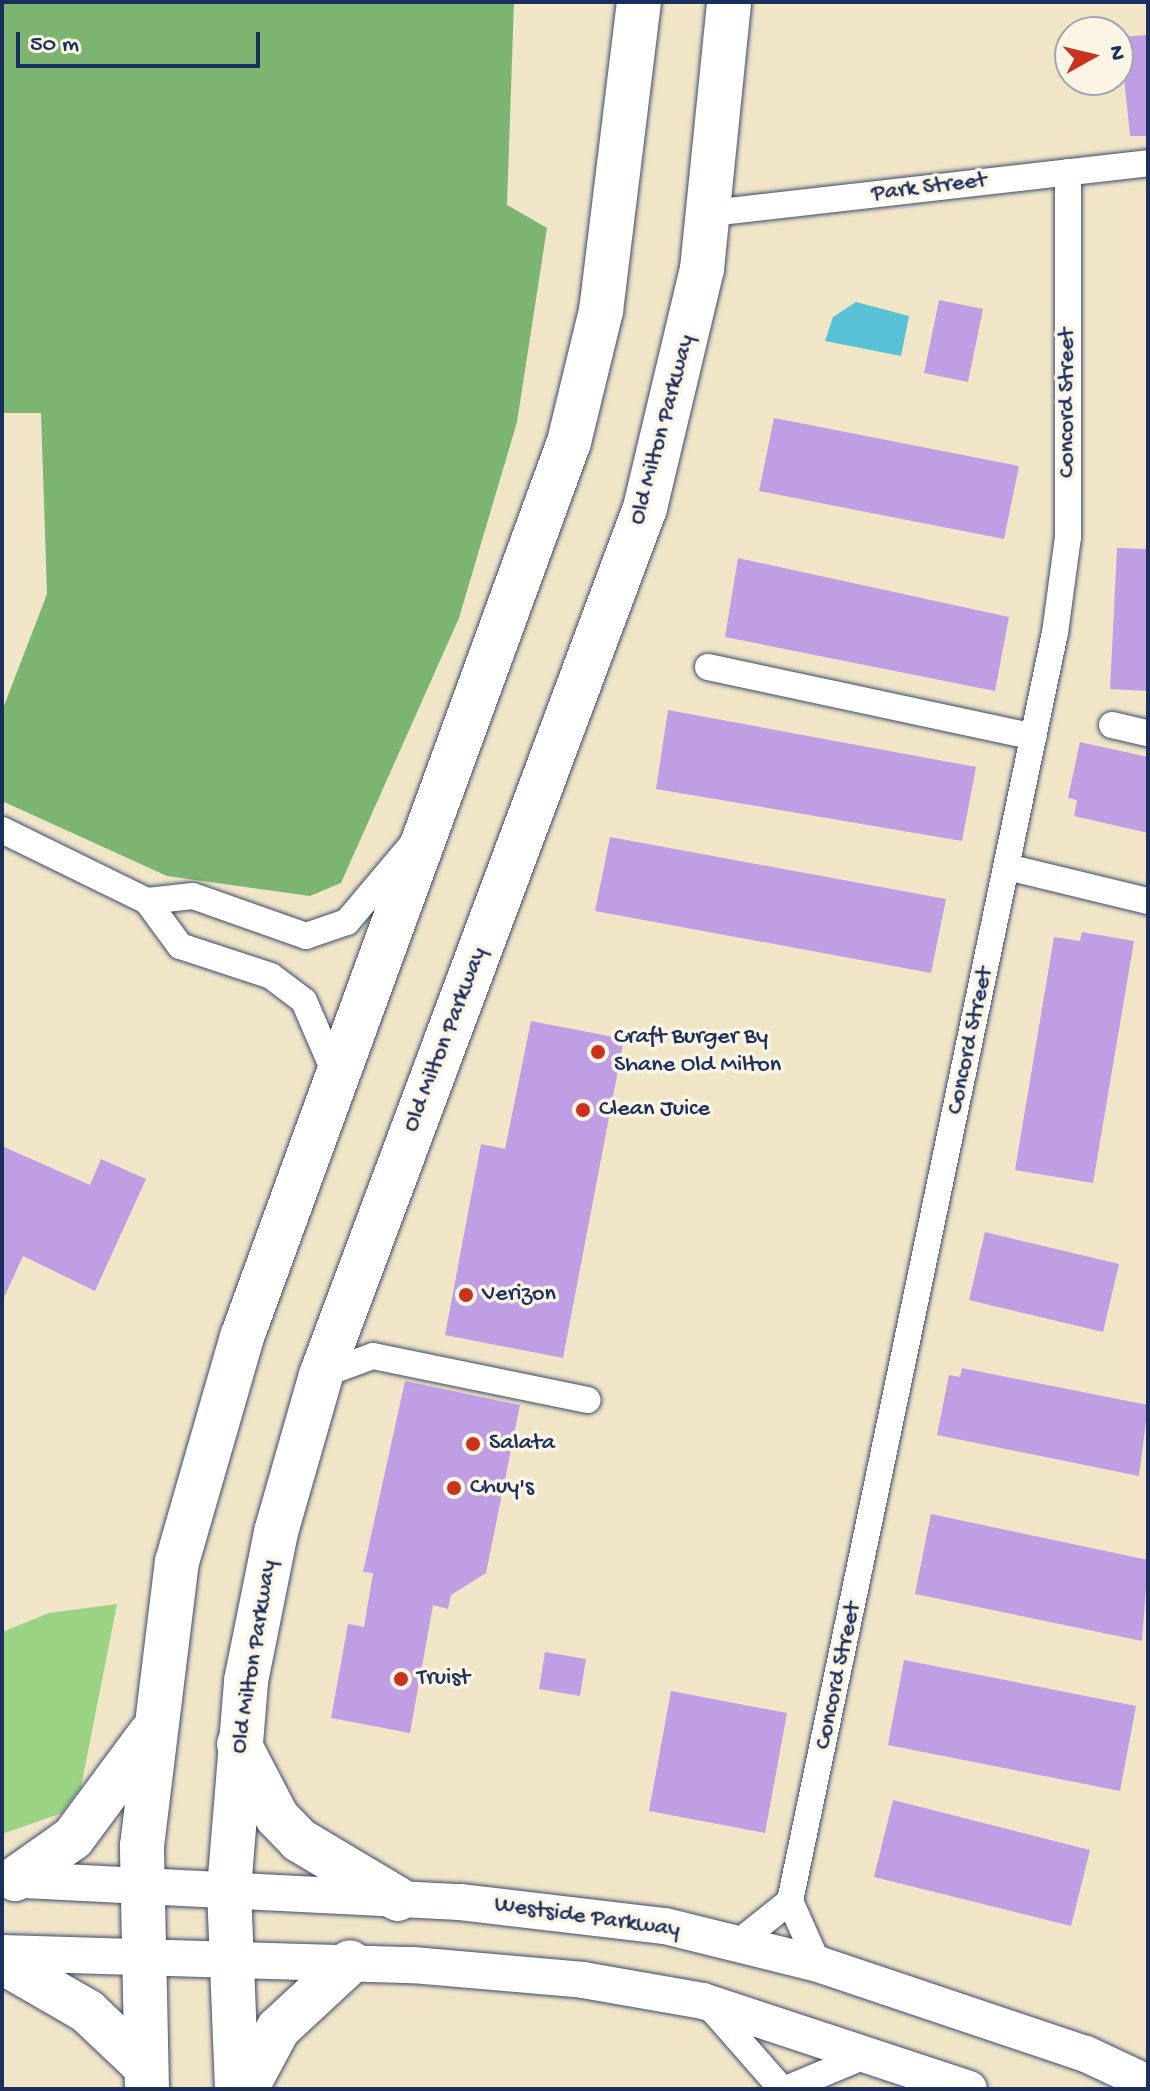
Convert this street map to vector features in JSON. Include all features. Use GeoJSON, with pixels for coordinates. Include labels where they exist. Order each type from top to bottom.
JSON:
{"type":"FeatureCollection","features":[{"type":"Feature","properties":{"kind":"highway"},"geometry":{"type":"LineString","coordinates":[[146,2077],[139,1954],[140,1885],[151,1732],[198,1480],[338,1080],[569,442],[601,311],[639,2]]}},
{"type":"Feature","properties":{"kind":"highway","name":"Old Milton Parkway"},"geometry":{"type":"LineString","coordinates":[[237,2089],[227,1958],[239,1744],[276,1532],[321,1375],[645,508],[685,356],[711,213],[729,2]]}},
{"type":"Feature","properties":{"kind":"highway"},"geometry":{"type":"LineString","coordinates":[[8,1879],[73,1838],[151,1732]]}},
{"type":"Feature","properties":{"kind":"highway"},"geometry":{"type":"LineString","coordinates":[[239,1744],[277,1817],[299,1840],[398,1899]]}},
{"type":"Feature","properties":{"kind":"highway"},"geometry":{"type":"LineString","coordinates":[[2,1962],[87,2011],[146,2077]]}},
{"type":"Feature","properties":{"kind":"highway"},"geometry":{"type":"LineString","coordinates":[[246,2089],[293,2011],[350,1962]]}},
{"type":"Feature","properties":{"kind":"main road","name":"Westside Parkway"},"geometry":{"type":"LineString","coordinates":[[8,1879],[398,1899],[586,1914],[739,1942],[818,1964],[1086,2054],[1148,2083]]}},
{"type":"Feature","properties":{"kind":"main road"},"geometry":{"type":"LineString","coordinates":[[2,1953],[139,1954],[527,1972],[703,2001],[876,2053],[969,2089]]}},
{"type":"Feature","properties":{"kind":"street","name":"Park Street"},"geometry":{"type":"LineString","coordinates":[[711,213],[1148,163]]}},
{"type":"Feature","properties":{"kind":"street","name":"Concord Street"},"geometry":{"type":"LineString","coordinates":[[790,1901],[1034,737],[1068,537],[1068,172]]}},
{"type":"Feature","properties":{"kind":"street"},"geometry":{"type":"LineString","coordinates":[[708,667],[1034,737]]}},
{"type":"Feature","properties":{"kind":"street"},"geometry":{"type":"LineString","coordinates":[[1112,725],[1148,733]]}},
{"type":"Feature","properties":{"kind":"street"},"geometry":{"type":"LineString","coordinates":[[147,901],[193,896],[306,936],[347,922],[433,823]]}},
{"type":"Feature","properties":{"kind":"street"},"geometry":{"type":"LineString","coordinates":[[2,830],[147,901],[180,946],[271,976],[304,1001],[338,1080]]}},
{"type":"Feature","properties":{"kind":"street"},"geometry":{"type":"LineString","coordinates":[[1007,867],[1148,901]]}},
{"type":"Feature","properties":{"kind":"street"},"geometry":{"type":"LineString","coordinates":[[350,1297],[373,1356]]}},
{"type":"Feature","properties":{"kind":"street"},"geometry":{"type":"LineString","coordinates":[[321,1375],[373,1356],[588,1400]]}},
{"type":"Feature","properties":{"kind":"street"},"geometry":{"type":"LineString","coordinates":[[739,1942],[790,1901],[818,1964]]}},
{"type":"Feature","properties":{"kind":"street"},"geometry":{"type":"LineString","coordinates":[[703,2001],[784,2089],[817,2070],[876,2053]]}},
{"type":"Feature","properties":{"kind":"green space"},"geometry":{"type":"Polygon","coordinates":[[[2,2],[514,2],[507,205],[547,228],[517,422],[459,618],[341,883],[310,896],[167,876],[2,801],[2,711],[47,594],[41,413],[2,413],[2,2]]]}},
{"type":"Feature","properties":{"kind":"green space"},"geometry":{"type":"Polygon","coordinates":[[[117,1604],[81,1787],[62,1813],[2,1834],[2,1632],[49,1613],[117,1604]]]}},
{"type":"Feature","properties":{"kind":"water"},"geometry":{"type":"Polygon","coordinates":[[[856,302],[909,316],[901,356],[825,341],[833,317],[856,302]]]}},
{"type":"Feature","properties":{"kind":"building"},"geometry":{"type":"Polygon","coordinates":[[[1148,35],[1148,136],[1130,136],[1126,96],[1134,96],[1134,36],[1148,35]]]}},
{"type":"Feature","properties":{"kind":"building"},"geometry":{"type":"Polygon","coordinates":[[[939,300],[983,309],[968,382],[924,373],[939,300]]]}},
{"type":"Feature","properties":{"kind":"building"},"geometry":{"type":"Polygon","coordinates":[[[774,418],[1019,466],[1004,539],[759,491],[774,418]]]}},
{"type":"Feature","properties":{"kind":"building"},"geometry":{"type":"Polygon","coordinates":[[[1117,548],[1148,549],[1148,691],[1110,689],[1117,548]]]}},
{"type":"Feature","properties":{"kind":"building"},"geometry":{"type":"Polygon","coordinates":[[[738,558],[1009,617],[995,691],[725,637],[738,558]]]}},
{"type":"Feature","properties":{"kind":"building"},"geometry":{"type":"Polygon","coordinates":[[[668,710],[976,767],[962,841],[656,789],[668,710]]]}},
{"type":"Feature","properties":{"kind":"building"},"geometry":{"type":"Polygon","coordinates":[[[1080,742],[1148,757],[1148,833],[1074,816],[1077,800],[1068,798],[1080,742]]]}},
{"type":"Feature","properties":{"kind":"building"},"geometry":{"type":"Polygon","coordinates":[[[610,837],[946,899],[931,973],[595,911],[610,837]]]}},
{"type":"Feature","properties":{"kind":"building"},"geometry":{"type":"Polygon","coordinates":[[[1082,932],[1134,941],[1093,1183],[1015,1170],[1054,937],[1080,941],[1082,932]]]}},
{"type":"Feature","properties":{"kind":"building"},"geometry":{"type":"Polygon","coordinates":[[[531,1021],[624,1039],[563,1358],[445,1335],[481,1144],[505,1149],[531,1021]]]}},
{"type":"Feature","properties":{"kind":"building"},"geometry":{"type":"Polygon","coordinates":[[[2,1146],[90,1185],[101,1159],[146,1179],[95,1291],[23,1256],[2,1302],[2,1146]]]}},
{"type":"Feature","properties":{"kind":"building"},"geometry":{"type":"Polygon","coordinates":[[[985,1232],[1119,1264],[1103,1332],[969,1300],[985,1232]]]}},
{"type":"Feature","properties":{"kind":"building"},"geometry":{"type":"Polygon","coordinates":[[[962,1368],[1148,1405],[1139,1476],[937,1435],[949,1375],[960,1377],[962,1368]]]}},
{"type":"Feature","properties":{"kind":"building"},"geometry":{"type":"Polygon","coordinates":[[[405,1381],[520,1405],[486,1573],[451,1595],[448,1609],[433,1605],[410,1733],[331,1718],[348,1624],[364,1627],[373,1573],[363,1572],[405,1381]]]}},
{"type":"Feature","properties":{"kind":"building"},"geometry":{"type":"Polygon","coordinates":[[[931,1514],[1148,1560],[1142,1641],[915,1594],[931,1514]]]}},
{"type":"Feature","properties":{"kind":"building"},"geometry":{"type":"Polygon","coordinates":[[[545,1652],[586,1659],[580,1696],[539,1689],[545,1652]]]}},
{"type":"Feature","properties":{"kind":"building"},"geometry":{"type":"Polygon","coordinates":[[[904,1660],[1136,1706],[1120,1791],[888,1745],[904,1660]]]}},
{"type":"Feature","properties":{"kind":"building"},"geometry":{"type":"Polygon","coordinates":[[[671,1691],[787,1713],[765,1833],[649,1811],[671,1691]]]}},
{"type":"Feature","properties":{"kind":"building"},"geometry":{"type":"Polygon","coordinates":[[[893,1800],[1090,1850],[1071,1926],[874,1877],[893,1800]]]}},
{"type":"Feature","properties":{"kind":"place","name":"Craft Burger By Shane Old Milton"},"geometry":{"type":"Point","coordinates":[598,1052]}},
{"type":"Feature","properties":{"kind":"place","name":"Clean Juice"},"geometry":{"type":"Point","coordinates":[583,1110]}},
{"type":"Feature","properties":{"kind":"place","name":"Verizon"},"geometry":{"type":"Point","coordinates":[466,1295]}},
{"type":"Feature","properties":{"kind":"place","name":"Salata"},"geometry":{"type":"Point","coordinates":[473,1444]}},
{"type":"Feature","properties":{"kind":"place","name":"Chuy's"},"geometry":{"type":"Point","coordinates":[454,1488]}},
{"type":"Feature","properties":{"kind":"place","name":"Truist"},"geometry":{"type":"Point","coordinates":[401,1679]}}]}
